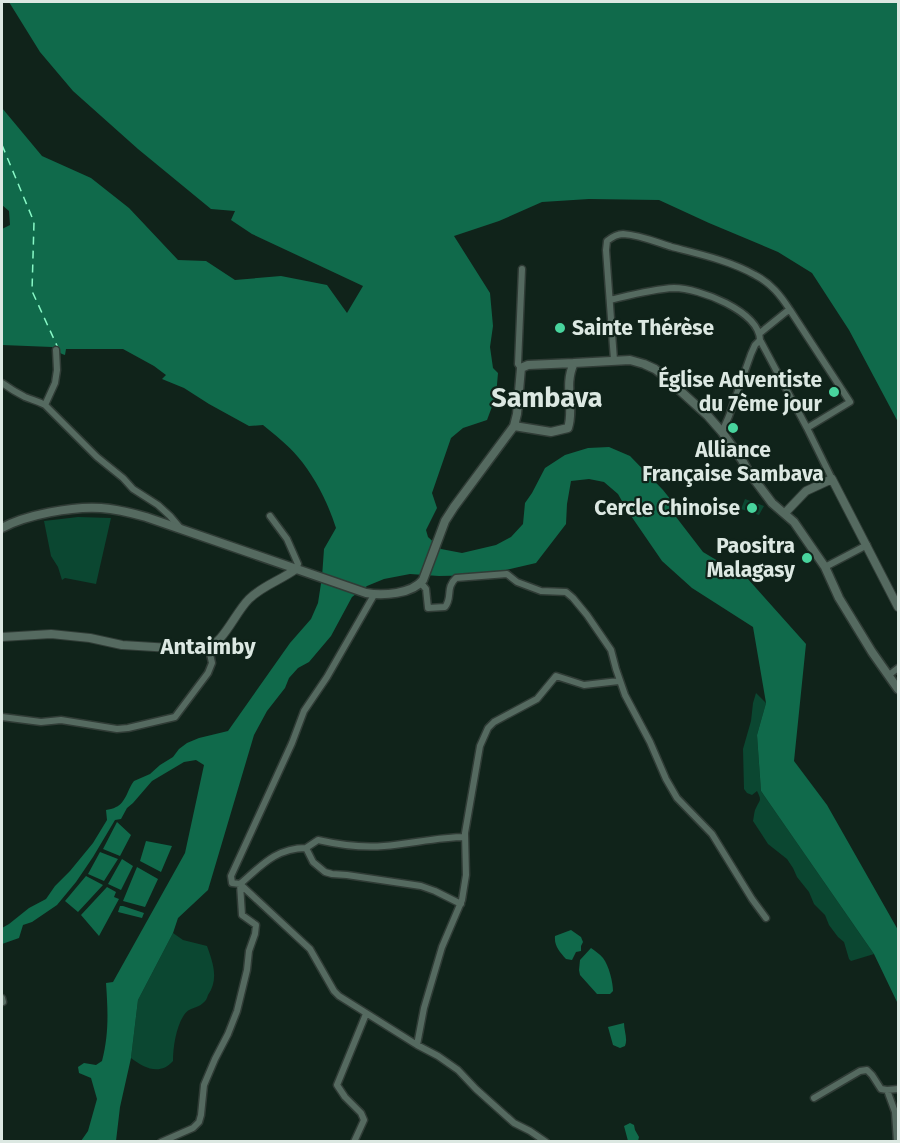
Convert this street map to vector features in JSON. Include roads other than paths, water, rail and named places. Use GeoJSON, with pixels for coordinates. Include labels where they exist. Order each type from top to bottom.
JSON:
{"type":"FeatureCollection","features":[{"type":"Feature","properties":{"kind":"main road"},"geometry":{"type":"LineString","coordinates":[[2,528],[13,522],[44,513],[100,508],[126,512],[370,594],[405,591],[419,585],[422,581],[445,521],[514,426],[521,368],[528,365],[630,360],[655,369],[708,416],[722,432],[759,486],[772,503],[794,522],[825,567],[839,598],[898,689]]}},
{"type":"Feature","properties":{"kind":"main road"},"geometry":{"type":"LineString","coordinates":[[514,426],[551,432],[568,428],[569,379],[574,363]]}},
{"type":"Feature","properties":{"kind":"street"},"geometry":{"type":"LineString","coordinates":[[614,360],[607,279],[607,241],[621,234],[638,236],[709,256],[754,274],[778,293],[850,402],[807,428]]}},
{"type":"Feature","properties":{"kind":"street"},"geometry":{"type":"LineString","coordinates":[[521,368],[518,364],[518,354],[522,269]]}},
{"type":"Feature","properties":{"kind":"street"},"geometry":{"type":"LineString","coordinates":[[610,300],[663,289],[684,288],[704,294],[740,311],[752,321],[898,607]]}},
{"type":"Feature","properties":{"kind":"street"},"geometry":{"type":"LineString","coordinates":[[722,432],[760,336],[790,310]]}},
{"type":"Feature","properties":{"kind":"street"},"geometry":{"type":"LineString","coordinates":[[45,405],[57,370],[56,350]]}},
{"type":"Feature","properties":{"kind":"street"},"geometry":{"type":"LineString","coordinates":[[2,383],[27,398],[45,405],[97,457],[133,489],[164,510],[182,529]]}},
{"type":"Feature","properties":{"kind":"street"},"geometry":{"type":"LineString","coordinates":[[785,513],[807,491],[832,479]]}},
{"type":"Feature","properties":{"kind":"street"},"geometry":{"type":"LineString","coordinates":[[2,638],[51,634],[90,638],[123,645],[198,651],[209,649],[221,638],[234,616],[248,599],[296,569],[298,564],[287,539],[270,516]]}},
{"type":"Feature","properties":{"kind":"street"},"geometry":{"type":"LineString","coordinates":[[825,567],[867,545]]}},
{"type":"Feature","properties":{"kind":"street"},"geometry":{"type":"LineString","coordinates":[[422,581],[426,589],[428,608],[445,607],[448,603],[450,585],[456,578],[507,574],[517,582],[541,591],[566,592],[573,598],[611,650],[625,694],[677,798],[712,834],[766,918]]}},
{"type":"Feature","properties":{"kind":"street"},"geometry":{"type":"LineString","coordinates":[[370,594],[327,677],[304,711],[292,743],[231,876],[232,883],[240,884],[310,949],[334,991],[366,1014],[458,1070],[514,1123],[546,1142]]}},
{"type":"Feature","properties":{"kind":"street"},"geometry":{"type":"LineString","coordinates":[[2,717],[41,722],[61,720],[117,729],[175,717],[208,673],[212,663],[209,649]]}},
{"type":"Feature","properties":{"kind":"street"},"geometry":{"type":"LineString","coordinates":[[889,675],[898,668]]}},
{"type":"Feature","properties":{"kind":"street"},"geometry":{"type":"LineString","coordinates":[[417,1045],[424,1008],[442,947],[461,904],[466,875],[465,837],[480,746],[488,728],[494,722],[537,699],[556,676],[584,685],[620,681]]}},
{"type":"Feature","properties":{"kind":"street"},"geometry":{"type":"LineString","coordinates":[[240,884],[271,857],[295,848],[306,848],[318,840],[347,846],[384,846],[443,837],[465,837]]}},
{"type":"Feature","properties":{"kind":"street"},"geometry":{"type":"LineString","coordinates":[[306,848],[313,862],[325,872],[421,886],[461,904]]}},
{"type":"Feature","properties":{"kind":"street"},"geometry":{"type":"LineString","coordinates":[[161,1142],[193,1128],[199,1122],[204,1085],[237,1011],[256,925],[242,915],[240,884]]}},
{"type":"Feature","properties":{"kind":"street"},"geometry":{"type":"LineString","coordinates":[[354,1142],[364,1120],[361,1113],[345,1097],[337,1084],[366,1014]]}},
{"type":"Feature","properties":{"kind":"street"},"geometry":{"type":"LineString","coordinates":[[814,1098],[860,1071],[867,1070],[881,1089],[898,1089]]}},
{"type":"Feature","properties":{"kind":"street"},"geometry":{"type":"LineString","coordinates":[[887,1090],[895,1112],[897,1142]]}},
{"type":"Feature","properties":{"kind":"place","name":"Sainte Thérèse"},"geometry":{"type":"Point","coordinates":[560,328]}},
{"type":"Feature","properties":{"kind":"place","name":"Église Adventiste du 7ème jour"},"geometry":{"type":"Point","coordinates":[834,392]}},
{"type":"Feature","properties":{"kind":"place","name":"Alliance Française Sambava"},"geometry":{"type":"Point","coordinates":[733,428]}},
{"type":"Feature","properties":{"kind":"place","name":"Cercle Chinoise"},"geometry":{"type":"Point","coordinates":[752,508]}},
{"type":"Feature","properties":{"kind":"place","name":"Paositra Malagasy"},"geometry":{"type":"Point","coordinates":[807,558]}},
{"type":"Feature","properties":{"kind":"district","name":"Sambava"},"geometry":{"type":"Point","coordinates":[547,398]}},
{"type":"Feature","properties":{"kind":"district","name":"Antaimby"},"geometry":{"type":"Point","coordinates":[208,646]}}]}
